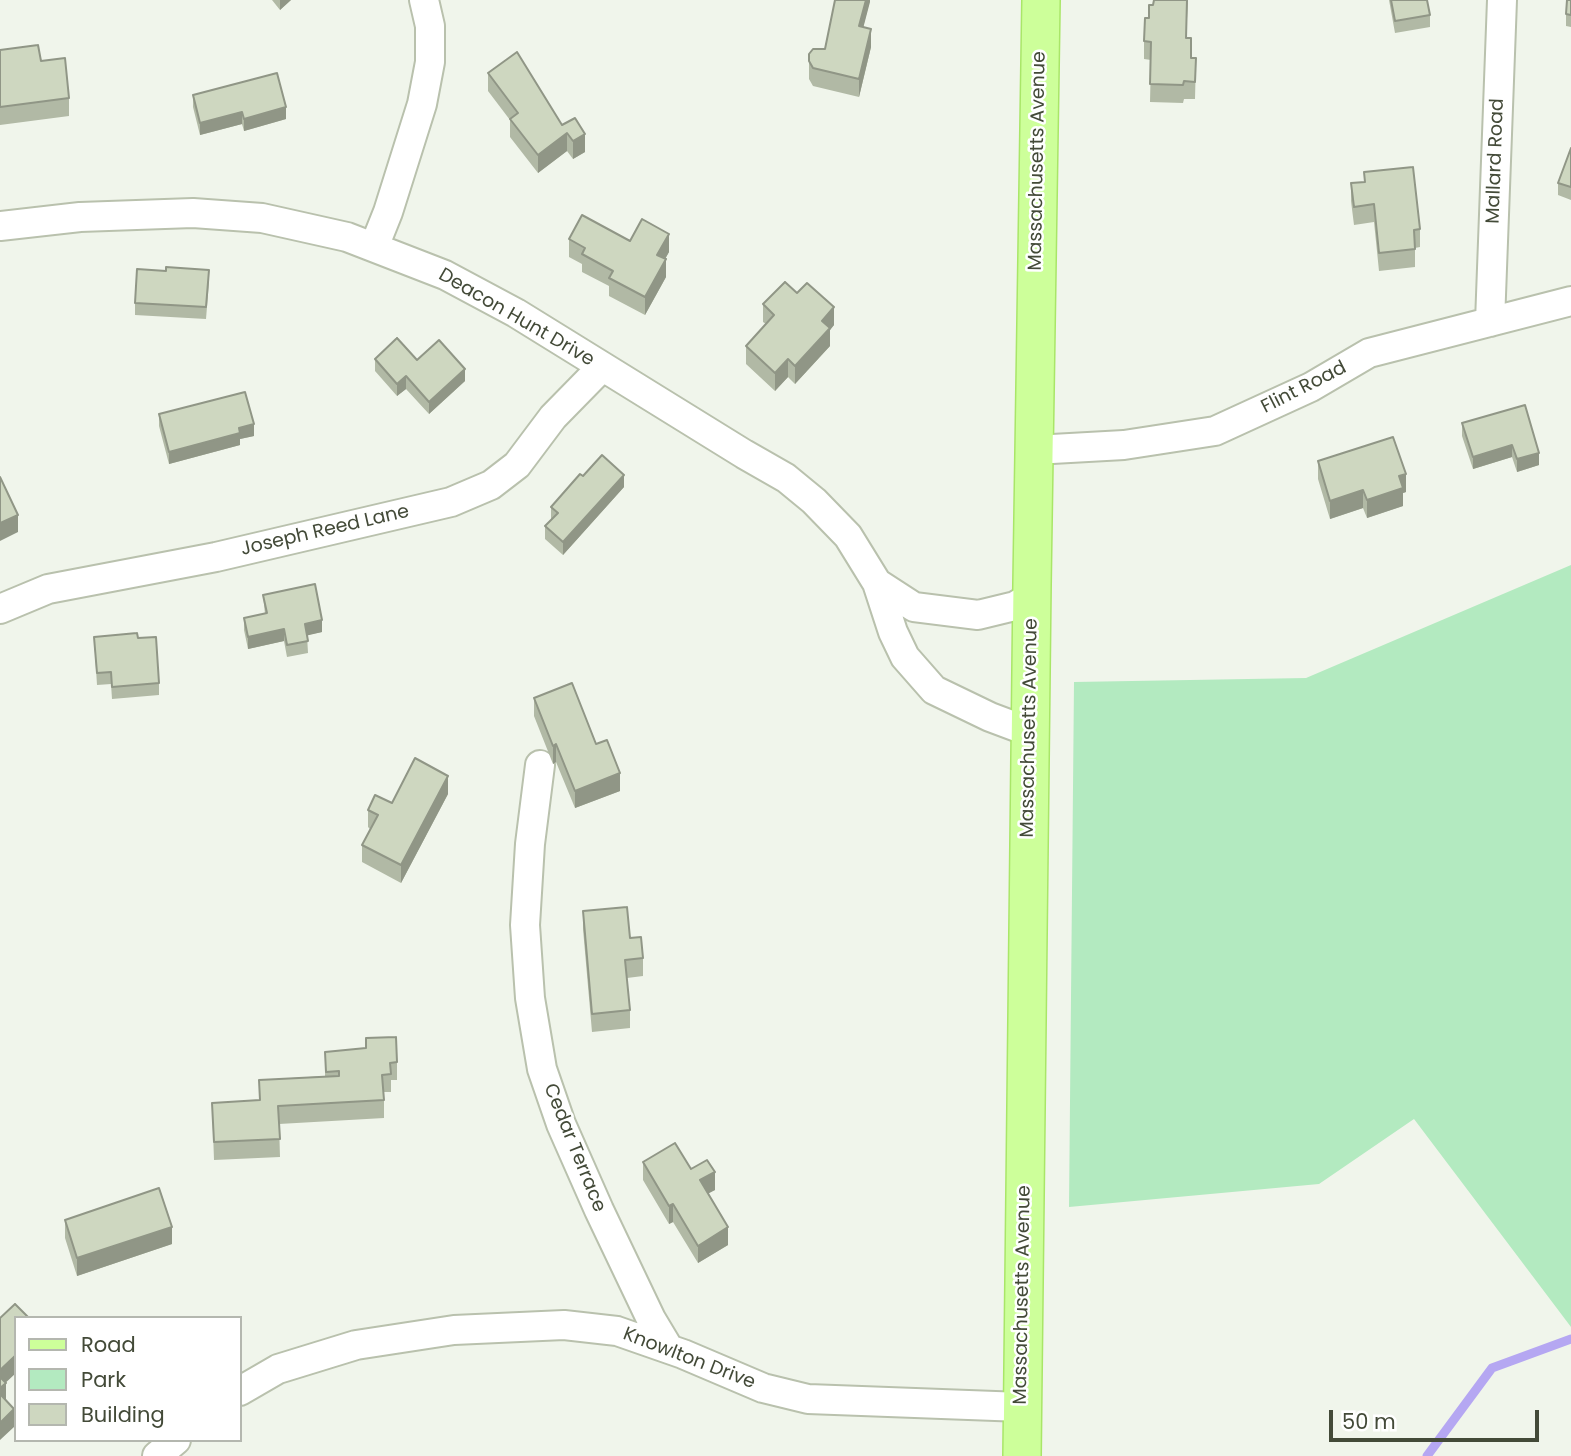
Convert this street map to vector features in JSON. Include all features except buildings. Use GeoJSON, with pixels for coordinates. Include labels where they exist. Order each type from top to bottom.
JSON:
{"type":"FeatureCollection","features":[{"type":"Feature","properties":{"kind":"main road","name":"Massachusetts Avenue"},"geometry":{"type":"LineString","coordinates":[[1022,1456],[1041,0]]}},
{"type":"Feature","properties":{"kind":"street"},"geometry":{"type":"LineString","coordinates":[[374,247],[388,212],[422,104],[430,62],[430,26],[425,0]]}},
{"type":"Feature","properties":{"kind":"street","name":"Mallard Road"},"geometry":{"type":"LineString","coordinates":[[1490,322],[1502,0]]}},
{"type":"Feature","properties":{"kind":"street","name":"Deacon Hunt Drive"},"geometry":{"type":"LineString","coordinates":[[0,226],[80,217],[193,213],[262,218],[347,237],[445,275],[516,313],[786,478],[814,501],[848,536],[877,583],[893,632],[905,657],[934,690],[990,717],[1030,732]]}},
{"type":"Feature","properties":{"kind":"street","name":"Flint Road"},"geometry":{"type":"LineString","coordinates":[[1034,450],[1124,445],[1215,431],[1311,387],[1369,354],[1571,301]]}},
{"type":"Feature","properties":{"kind":"street","name":"Joseph Reed Lane"},"geometry":{"type":"LineString","coordinates":[[0,609],[48,589],[216,557],[451,502],[491,485],[517,465],[553,417],[602,366]]}},
{"type":"Feature","properties":{"kind":"street","name":"Deacon Hunt Drive"},"geometry":{"type":"LineString","coordinates":[[877,583],[914,607],[978,615],[1015,606],[1032,596]]}},
{"type":"Feature","properties":{"kind":"street","name":"Cedar Terrace"},"geometry":{"type":"LineString","coordinates":[[540,765],[530,844],[525,925],[530,998],[542,1069],[561,1124],[598,1210],[651,1319],[669,1349]]}},
{"type":"Feature","properties":{"kind":"street","name":"Knowlton Drive"},"geometry":{"type":"LineString","coordinates":[[242,1390],[278,1369],[356,1345],[454,1330],[564,1325],[617,1331],[669,1349],[763,1388],[808,1399],[1022,1407]]}},
{"type":"Feature","properties":{"kind":"street"},"geometry":{"type":"LineString","coordinates":[[157,1456],[174,1442]]}},
{"type":"Feature","properties":{"kind":"green space"},"geometry":{"type":"Polygon","coordinates":[[[1571,565],[1571,1327],[1414,1119],[1319,1184],[1069,1207],[1074,682],[1306,678],[1571,565]]]}},
{"type":"Feature","properties":{"kind":"waterway"},"geometry":{"type":"LineString","coordinates":[[1427,1456],[1492,1368],[1571,1339]]}}]}
